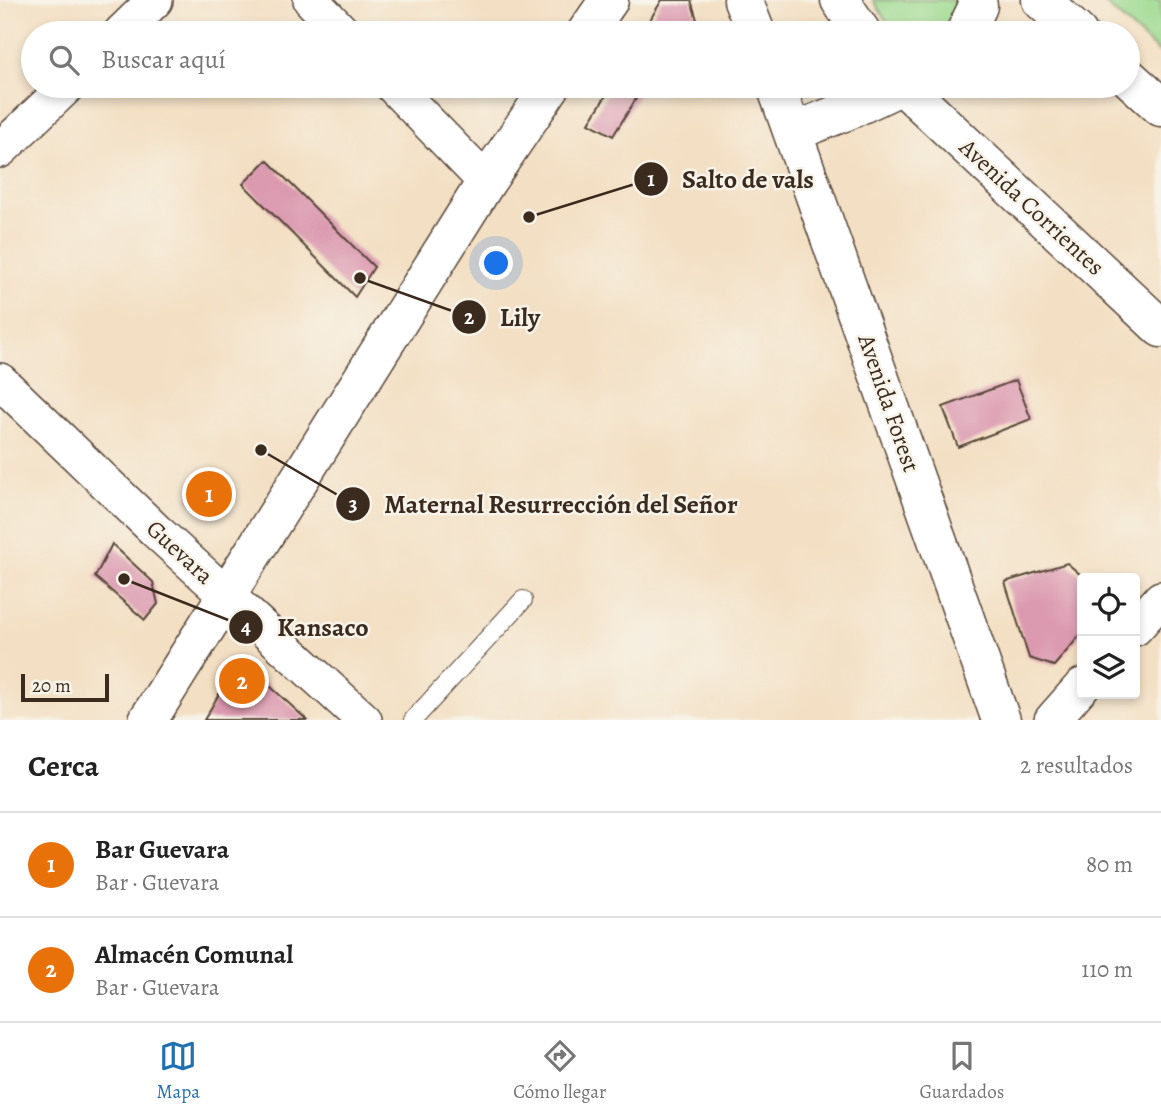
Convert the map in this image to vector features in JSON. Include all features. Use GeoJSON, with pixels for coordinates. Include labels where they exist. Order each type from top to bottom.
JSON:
{"type":"FeatureCollection","features":[{"type":"Feature","properties":{"kind":"main road"},"geometry":{"type":"LineString","coordinates":[[594,21],[609,0]]}},
{"type":"Feature","properties":{"kind":"main road"},"geometry":{"type":"LineString","coordinates":[[743,0],[751,21]]}},
{"type":"Feature","properties":{"kind":"main road"},"geometry":{"type":"LineString","coordinates":[[840,0],[854,21]]}},
{"type":"Feature","properties":{"kind":"main road"},"geometry":{"type":"LineString","coordinates":[[971,21],[978,6],[977,0]]}},
{"type":"Feature","properties":{"kind":"main road"},"geometry":{"type":"LineString","coordinates":[[1041,0],[1065,21]]}},
{"type":"Feature","properties":{"kind":"main road"},"geometry":{"type":"LineString","coordinates":[[1140,88],[1161,107]]}},
{"type":"Feature","properties":{"kind":"main road"},"geometry":{"type":"LineString","coordinates":[[148,720],[486,182],[543,98]]}},
{"type":"Feature","properties":{"kind":"main road","name":"Avenida Forest"},"geometry":{"type":"LineString","coordinates":[[780,98],[1001,720]]}},
{"type":"Feature","properties":{"kind":"main road"},"geometry":{"type":"LineString","coordinates":[[793,132],[874,98]]}},
{"type":"Feature","properties":{"kind":"main road","name":"Avenida Corrientes"},"geometry":{"type":"LineString","coordinates":[[914,98],[1161,328]]}},
{"type":"Feature","properties":{"kind":"street"},"geometry":{"type":"LineString","coordinates":[[133,21],[155,0]]}},
{"type":"Feature","properties":{"kind":"street"},"geometry":{"type":"LineString","coordinates":[[311,0],[331,21]]}},
{"type":"Feature","properties":{"kind":"street"},"geometry":{"type":"LineString","coordinates":[[0,150],[54,98]]}},
{"type":"Feature","properties":{"kind":"street"},"geometry":{"type":"LineString","coordinates":[[405,98],[486,182]]}},
{"type":"Feature","properties":{"kind":"street","name":"Guevara"},"geometry":{"type":"LineString","coordinates":[[0,381],[227,596],[364,720]]}},
{"type":"Feature","properties":{"kind":"street"},"geometry":{"type":"LineString","coordinates":[[1140,622],[1161,598]]}},
{"type":"Feature","properties":{"kind":"street"},"geometry":{"type":"LineString","coordinates":[[1052,720],[1077,692]]}},
{"type":"Feature","properties":{"kind":"lane"},"geometry":{"type":"LineString","coordinates":[[413,720],[523,600]]}},
{"type":"Feature","properties":{"kind":"green space"},"geometry":{"type":"Polygon","coordinates":[[[873,0],[961,0],[952,21],[886,21],[873,0]]]}},
{"type":"Feature","properties":{"kind":"green space"},"geometry":{"type":"Polygon","coordinates":[[[1101,0],[1161,0],[1161,54],[1140,35],[1140,21],[1124,21],[1101,0]]]}},
{"type":"Feature","properties":{"kind":"building"},"geometry":{"type":"Polygon","coordinates":[[[662,0],[691,0],[697,21],[649,21],[662,0]]]}},
{"type":"Feature","properties":{"kind":"building"},"geometry":{"type":"Polygon","coordinates":[[[605,98],[637,98],[613,136],[589,123],[605,98]]]}},
{"type":"Feature","properties":{"kind":"building"},"geometry":{"type":"Polygon","coordinates":[[[267,160],[374,267],[355,297],[243,184],[267,160]]]}},
{"type":"Feature","properties":{"kind":"building"},"geometry":{"type":"Polygon","coordinates":[[[1016,380],[1031,419],[958,447],[943,407],[1016,380]]]}},
{"type":"Feature","properties":{"kind":"building"},"geometry":{"type":"Polygon","coordinates":[[[208,472],[232,490],[216,509],[201,511],[187,499],[208,472]]]}},
{"type":"Feature","properties":{"kind":"building"},"geometry":{"type":"Polygon","coordinates":[[[112,544],[153,582],[158,604],[145,620],[95,577],[112,544]]]}},
{"type":"Feature","properties":{"kind":"building"},"geometry":{"type":"Polygon","coordinates":[[[1067,563],[1079,573],[1077,639],[1054,666],[1029,658],[1005,582],[1067,563]]]}},
{"type":"Feature","properties":{"kind":"building"},"geometry":{"type":"Polygon","coordinates":[[[248,666],[307,720],[204,720],[233,670],[248,666]]]}},
{"type":"Feature","properties":{"kind":"place","name":"Salto de vals"},"geometry":{"type":"Point","coordinates":[529,217]}},
{"type":"Feature","properties":{"kind":"place","name":"Lily"},"geometry":{"type":"Point","coordinates":[360,278]}},
{"type":"Feature","properties":{"kind":"place","name":"Maternal Resurrección del Señor"},"geometry":{"type":"Point","coordinates":[261,450]}},
{"type":"Feature","properties":{"kind":"place","name":"Bar Guevara"},"geometry":{"type":"Point","coordinates":[209,494]}},
{"type":"Feature","properties":{"kind":"place","name":"Kansaco"},"geometry":{"type":"Point","coordinates":[124,579]}},
{"type":"Feature","properties":{"kind":"place","name":"Almacén Comunal"},"geometry":{"type":"Point","coordinates":[242,681]}}]}
